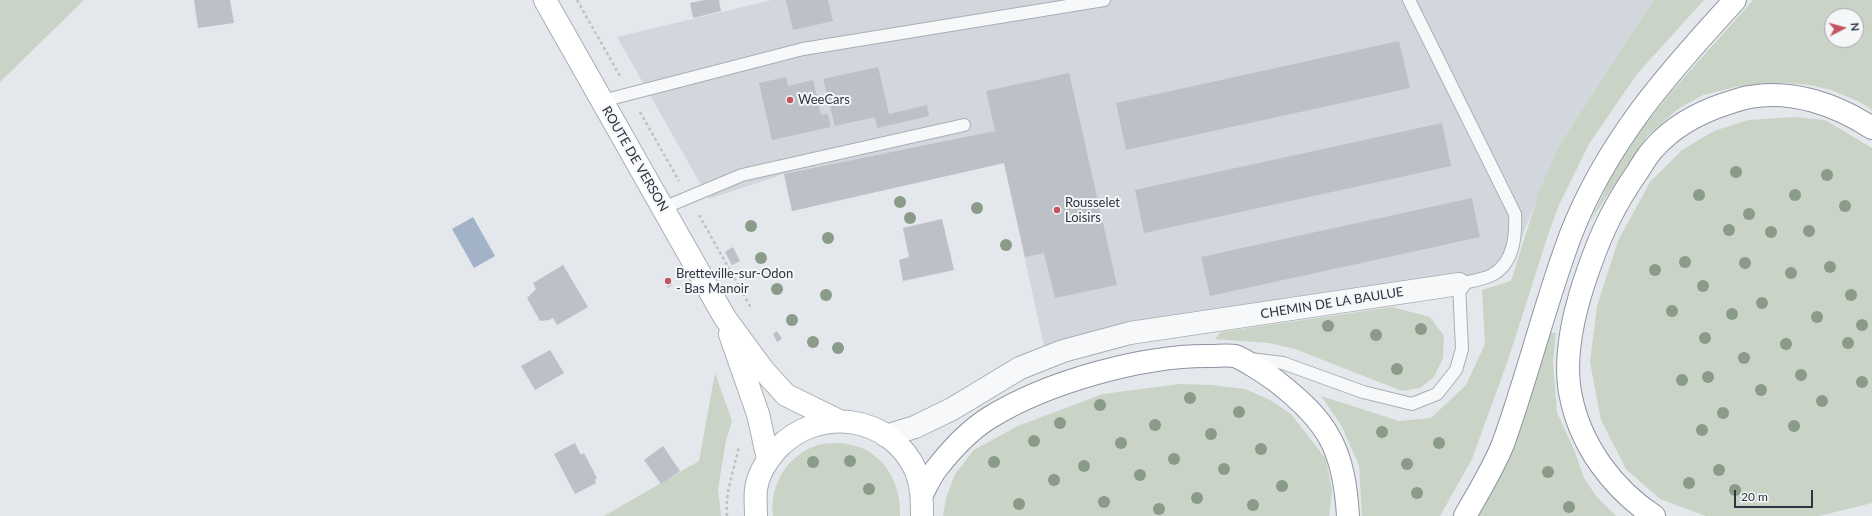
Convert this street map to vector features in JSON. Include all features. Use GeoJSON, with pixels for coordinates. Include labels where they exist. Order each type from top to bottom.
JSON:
{"type":"FeatureCollection","features":[{"type":"Feature","properties":{"kind":"main road","name":"ROUTE DE VERSON"},"geometry":{"type":"LineString","coordinates":[[545,0],[725,318],[764,371],[786,395],[839,421]]}},
{"type":"Feature","properties":{"kind":"main road"},"geometry":{"type":"LineString","coordinates":[[1465,516],[1480,490],[1502,445],[1569,241],[1593,187],[1619,140],[1653,92],[1735,0]]}},
{"type":"Feature","properties":{"kind":"main road"},"geometry":{"type":"LineString","coordinates":[[1654,516],[1636,504],[1609,478],[1588,444],[1578,421],[1571,397],[1569,358],[1573,322],[1582,285],[1594,252],[1606,222],[1617,202],[1654,147],[1683,122],[1715,108],[1750,96],[1787,96],[1809,99],[1834,107],[1872,128]]}},
{"type":"Feature","properties":{"kind":"main road","name":"ROUTE DE VERSON"},"geometry":{"type":"LineString","coordinates":[[725,318],[758,414],[768,459]]}},
{"type":"Feature","properties":{"kind":"main road"},"geometry":{"type":"LineString","coordinates":[[922,494],[936,468],[962,440],[989,418],[1023,401],[1066,383],[1104,372],[1166,358],[1235,356],[1268,375],[1292,393],[1321,422],[1336,450],[1346,486],[1348,516]]}},
{"type":"Feature","properties":{"kind":"main road"},"geometry":{"type":"LineString","coordinates":[[756,516],[756,488],[768,459],[787,439],[811,425],[839,421],[864,424],[886,436],[904,451],[916,471],[922,494],[922,516]]}},
{"type":"Feature","properties":{"kind":"street","name":"CHEMIN DE LA BAULUE"},"geometry":{"type":"LineString","coordinates":[[886,436],[915,427],[952,409],[1020,368],[1063,351],[1107,339],[1130,333],[1459,284]]}},
{"type":"Feature","properties":{"kind":"lane"},"geometry":{"type":"LineString","coordinates":[[602,101],[803,49],[1104,0]]}},
{"type":"Feature","properties":{"kind":"lane","name":"CHEMIN DE LA BAULUE"},"geometry":{"type":"LineString","coordinates":[[1409,0],[1516,214],[1516,234],[1507,263],[1492,275],[1459,284]]}},
{"type":"Feature","properties":{"kind":"lane"},"geometry":{"type":"LineString","coordinates":[[663,208],[742,175],[964,125]]}},
{"type":"Feature","properties":{"kind":"lane"},"geometry":{"type":"LineString","coordinates":[[1235,356],[1283,363],[1363,392],[1412,404],[1437,394],[1456,370],[1462,349],[1459,284]]}},
{"type":"Feature","properties":{"kind":"path"},"geometry":{"type":"LineString","coordinates":[[698,213],[752,310]]}},
{"type":"Feature","properties":{"kind":"path"},"geometry":{"type":"LineString","coordinates":[[727,516],[726,507],[730,473],[740,441]]}},
{"type":"Feature","properties":{"kind":"shaded area"},"geometry":{"type":"Polygon","coordinates":[[[772,0],[1654,0],[1558,147],[1507,273],[1044,346],[1004,163],[792,211],[784,174],[709,199],[617,37],[772,0]]]}},
{"type":"Feature","properties":{"kind":"green space"},"geometry":{"type":"Polygon","coordinates":[[[0,0],[84,0],[0,82],[0,0]]]}},
{"type":"Feature","properties":{"kind":"green space"},"geometry":{"type":"Polygon","coordinates":[[[1654,0],[1704,0],[1637,74],[1589,144],[1559,205],[1508,360],[1472,459],[1440,516],[1362,516],[1359,465],[1341,425],[1321,396],[1399,421],[1431,418],[1466,385],[1485,344],[1482,290],[1511,281],[1539,192],[1558,147],[1654,0]]]}},
{"type":"Feature","properties":{"kind":"green space"},"geometry":{"type":"Polygon","coordinates":[[[1753,0],[1872,0],[1872,110],[1860,102],[1831,90],[1810,85],[1786,83],[1740,86],[1703,95],[1678,109],[1647,136],[1591,220],[1618,162],[1631,142],[1671,92],[1753,0]]]}},
{"type":"Feature","properties":{"kind":"green space"},"geometry":{"type":"Polygon","coordinates":[[[1794,117],[1825,120],[1872,148],[1872,503],[1819,516],[1706,516],[1660,499],[1626,469],[1601,420],[1590,362],[1597,306],[1618,241],[1650,182],[1682,150],[1714,131],[1748,120],[1794,117]]]}},
{"type":"Feature","properties":{"kind":"green space"},"geometry":{"type":"Polygon","coordinates":[[[1392,307],[1430,317],[1444,336],[1443,358],[1434,377],[1420,388],[1402,391],[1295,349],[1269,343],[1215,339],[1221,332],[1392,307]]]}},
{"type":"Feature","properties":{"kind":"green space"},"geometry":{"type":"Polygon","coordinates":[[[1549,333],[1556,333],[1553,363],[1557,413],[1573,447],[1584,478],[1596,496],[1616,516],[1477,516],[1502,473],[1549,333]]]}},
{"type":"Feature","properties":{"kind":"green space"},"geometry":{"type":"Polygon","coordinates":[[[715,373],[732,421],[726,440],[718,489],[721,516],[604,516],[699,461],[715,373]]]}},
{"type":"Feature","properties":{"kind":"green space"},"geometry":{"type":"Polygon","coordinates":[[[1180,384],[1211,385],[1245,389],[1270,400],[1291,414],[1326,459],[1332,491],[1329,516],[943,516],[946,498],[955,474],[974,450],[1018,426],[1103,394],[1180,384]]]}},
{"type":"Feature","properties":{"kind":"green space"},"geometry":{"type":"Polygon","coordinates":[[[843,443],[864,449],[881,461],[892,477],[896,486],[900,506],[900,516],[773,516],[774,492],[778,481],[791,462],[810,448],[822,444],[843,443]]]}},
{"type":"Feature","properties":{"kind":"water"},"geometry":{"type":"Polygon","coordinates":[[[473,217],[495,256],[474,268],[452,229],[473,217]]]}},
{"type":"Feature","properties":{"kind":"building"},"geometry":{"type":"Polygon","coordinates":[[[194,0],[230,0],[234,23],[198,28],[194,0]]]}},
{"type":"Feature","properties":{"kind":"building"},"geometry":{"type":"Polygon","coordinates":[[[705,0],[719,0],[721,11],[693,18],[690,3],[705,0]]]}},
{"type":"Feature","properties":{"kind":"building"},"geometry":{"type":"Polygon","coordinates":[[[786,0],[828,0],[833,21],[793,30],[786,0]]]}},
{"type":"Feature","properties":{"kind":"building"},"geometry":{"type":"Polygon","coordinates":[[[1399,41],[1410,88],[1126,150],[1116,103],[1399,41]]]}},
{"type":"Feature","properties":{"kind":"building"},"geometry":{"type":"Polygon","coordinates":[[[878,67],[889,114],[927,105],[929,116],[877,128],[875,117],[835,126],[823,79],[878,67]]]}},
{"type":"Feature","properties":{"kind":"building","name":"Rousselet Loisirs"},"geometry":{"type":"Polygon","coordinates":[[[1069,73],[1117,285],[1055,298],[1044,253],[1025,257],[1004,163],[792,211],[784,174],[995,131],[986,91],[1069,73]]]}},
{"type":"Feature","properties":{"kind":"building","name":"WeeCars"},"geometry":{"type":"Polygon","coordinates":[[[786,77],[788,86],[813,80],[821,115],[828,114],[831,127],[772,140],[759,83],[786,77]]]}},
{"type":"Feature","properties":{"kind":"building"},"geometry":{"type":"Polygon","coordinates":[[[1442,123],[1451,166],[1144,233],[1135,190],[1442,123]]]}},
{"type":"Feature","properties":{"kind":"building"},"geometry":{"type":"Polygon","coordinates":[[[1472,198],[1480,237],[1210,296],[1201,257],[1472,198]]]}},
{"type":"Feature","properties":{"kind":"building"},"geometry":{"type":"Polygon","coordinates":[[[942,219],[954,270],[903,281],[899,260],[909,257],[903,228],[942,219]]]}},
{"type":"Feature","properties":{"kind":"building"},"geometry":{"type":"Polygon","coordinates":[[[733,247],[740,261],[732,265],[725,252],[733,247]]]}},
{"type":"Feature","properties":{"kind":"building"},"geometry":{"type":"Polygon","coordinates":[[[563,265],[588,307],[557,325],[553,318],[540,321],[527,298],[536,289],[533,283],[563,265]]]}},
{"type":"Feature","properties":{"kind":"building"},"geometry":{"type":"Polygon","coordinates":[[[667,277],[672,285],[668,288],[663,280],[667,277]]]}},
{"type":"Feature","properties":{"kind":"building"},"geometry":{"type":"Polygon","coordinates":[[[777,331],[782,339],[777,342],[773,334],[777,331]]]}},
{"type":"Feature","properties":{"kind":"building"},"geometry":{"type":"Polygon","coordinates":[[[550,350],[564,373],[535,390],[521,366],[550,350]]]}},
{"type":"Feature","properties":{"kind":"building"},"geometry":{"type":"Polygon","coordinates":[[[575,443],[581,455],[584,453],[597,478],[595,480],[596,483],[575,494],[554,454],[575,443]]]}},
{"type":"Feature","properties":{"kind":"building"},"geometry":{"type":"Polygon","coordinates":[[[663,446],[680,471],[661,484],[644,460],[663,446]]]}},
{"type":"Feature","properties":{"kind":"place","name":"WeeCars"},"geometry":{"type":"Point","coordinates":[790,100]}},
{"type":"Feature","properties":{"kind":"place","name":"Rousselet Loisirs"},"geometry":{"type":"Point","coordinates":[1057,210]}},
{"type":"Feature","properties":{"kind":"place","name":"Bretteville-sur-Odon - Bas Manoir"},"geometry":{"type":"Point","coordinates":[668,281]}}]}
